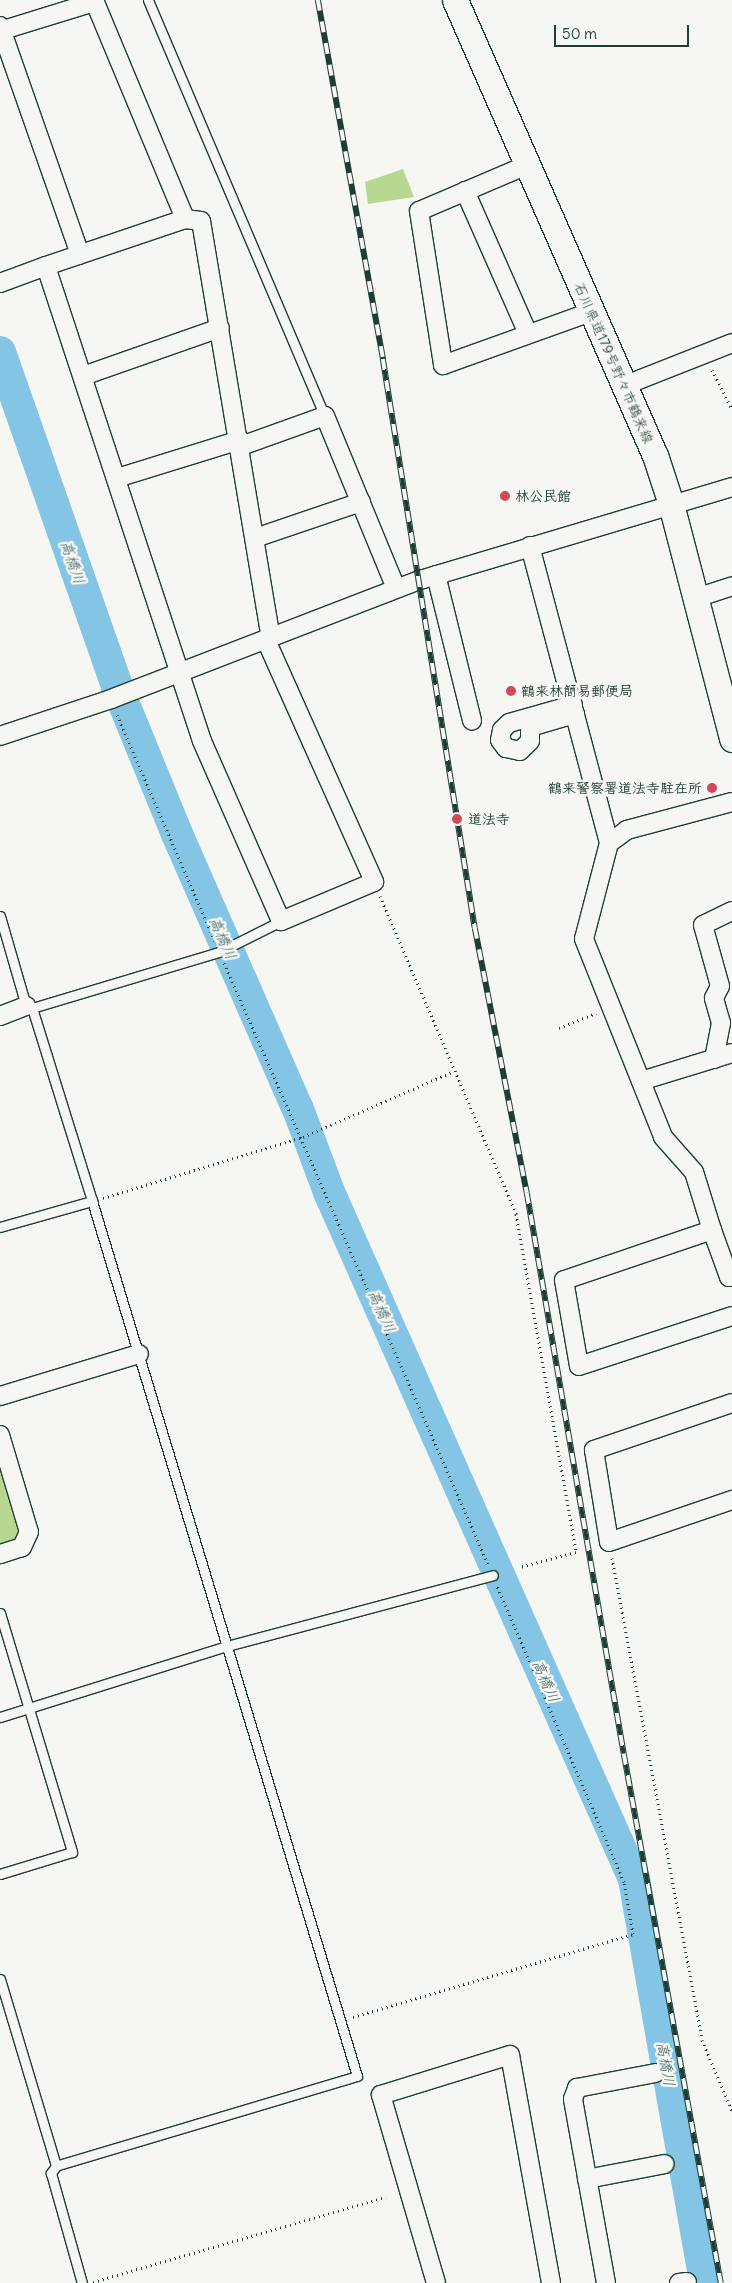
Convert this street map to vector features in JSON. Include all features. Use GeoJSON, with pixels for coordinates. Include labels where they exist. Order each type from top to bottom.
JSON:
{"type":"FeatureCollection","features":[{"type":"Feature","properties":{"kind":"main road","name":"石川県道179号野々市鶴来線"},"geometry":{"type":"LineString","coordinates":[[455,0],[623,386],[655,455],[671,504],[732,739]]}},
{"type":"Feature","properties":{"kind":"street"},"geometry":{"type":"LineString","coordinates":[[80,254],[0,29],[94,1],[185,219]]}},
{"type":"Feature","properties":{"kind":"street"},"geometry":{"type":"LineString","coordinates":[[527,164],[419,211],[442,365],[591,312]]}},
{"type":"Feature","properties":{"kind":"street"},"geometry":{"type":"LineString","coordinates":[[465,191],[528,334]]}},
{"type":"Feature","properties":{"kind":"street"},"geometry":{"type":"LineString","coordinates":[[0,283],[46,266],[80,254],[185,219],[201,221],[240,443],[269,639],[374,882],[281,921],[202,741],[46,266]]}},
{"type":"Feature","properties":{"kind":"street"},"geometry":{"type":"LineString","coordinates":[[83,376],[220,328]]}},
{"type":"Feature","properties":{"kind":"street"},"geometry":{"type":"LineString","coordinates":[[623,386],[732,343]]}},
{"type":"Feature","properties":{"kind":"street"},"geometry":{"type":"LineString","coordinates":[[117,478],[240,443],[325,416],[396,588]]}},
{"type":"Feature","properties":{"kind":"street"},"geometry":{"type":"LineString","coordinates":[[0,736],[117,697],[396,588],[671,504],[732,488]]}},
{"type":"Feature","properties":{"kind":"street"},"geometry":{"type":"LineString","coordinates":[[255,538],[361,502]]}},
{"type":"Feature","properties":{"kind":"street"},"geometry":{"type":"LineString","coordinates":[[530,546],[609,843],[584,939],[663,1137],[694,1172],[712,1230],[731,1279]]}},
{"type":"Feature","properties":{"kind":"street"},"geometry":{"type":"LineString","coordinates":[[436,575],[472,722]]}},
{"type":"Feature","properties":{"kind":"street"},"geometry":{"type":"LineString","coordinates":[[696,598],[732,586]]}},
{"type":"Feature","properties":{"kind":"street"},"geometry":{"type":"LineString","coordinates":[[609,843],[627,830],[732,802]]}},
{"type":"Feature","properties":{"kind":"street"},"geometry":{"type":"LineString","coordinates":[[714,1059],[721,1023],[714,998],[726,984],[703,925],[732,910]]}},
{"type":"Feature","properties":{"kind":"street"},"geometry":{"type":"LineString","coordinates":[[0,1016],[29,1007]]}},
{"type":"Feature","properties":{"kind":"street"},"geometry":{"type":"LineString","coordinates":[[641,1081],[732,1054]]}},
{"type":"Feature","properties":{"kind":"street"},"geometry":{"type":"LineString","coordinates":[[712,1230],[564,1280],[579,1366],[732,1316]]}},
{"type":"Feature","properties":{"kind":"street"},"geometry":{"type":"LineString","coordinates":[[0,1396],[138,1354]]}},
{"type":"Feature","properties":{"kind":"street"},"geometry":{"type":"LineString","coordinates":[[732,1403],[594,1450],[609,1542],[732,1500]]}},
{"type":"Feature","properties":{"kind":"street"},"geometry":{"type":"LineString","coordinates":[[0,1435],[29,1532],[22,1547],[0,1554]]}},
{"type":"Feature","properties":{"kind":"street"},"geometry":{"type":"LineString","coordinates":[[436,2283],[381,2095],[510,2055],[551,2283]]}},
{"type":"Feature","properties":{"kind":"street"},"geometry":{"type":"LineString","coordinates":[[606,2283],[573,2099],[577,2088],[656,2073]]}},
{"type":"Feature","properties":{"kind":"street"},"geometry":{"type":"LineString","coordinates":[[587,2179],[666,2164]]}},
{"type":"Feature","properties":{"kind":"lane"},"geometry":{"type":"LineString","coordinates":[[148,0],[325,416]]}},
{"type":"Feature","properties":{"kind":"lane"},"geometry":{"type":"LineString","coordinates":[[0,916],[92,1201],[357,2076],[56,2166],[51,2173],[82,2283]]}},
{"type":"Feature","properties":{"kind":"lane"},"geometry":{"type":"LineString","coordinates":[[29,1007],[221,951],[281,921]]}},
{"type":"Feature","properties":{"kind":"lane"},"geometry":{"type":"LineString","coordinates":[[0,1227],[92,1201]]}},
{"type":"Feature","properties":{"kind":"lane"},"geometry":{"type":"LineString","coordinates":[[0,1717],[227,1646],[492,1575]]}},
{"type":"Feature","properties":{"kind":"lane"},"geometry":{"type":"LineString","coordinates":[[0,1613],[72,1852],[0,1874]]}},
{"type":"Feature","properties":{"kind":"lane"},"geometry":{"type":"LineString","coordinates":[[0,1979],[56,2166]]}},
{"type":"Feature","properties":{"kind":"path"},"geometry":{"type":"LineString","coordinates":[[704,354],[732,409]]}},
{"type":"Feature","properties":{"kind":"path"},"geometry":{"type":"LineString","coordinates":[[117,697],[221,951],[304,1137],[624,1882],[632,1934],[340,2021]]}},
{"type":"Feature","properties":{"kind":"path"},"geometry":{"type":"LineString","coordinates":[[374,882],[516,1214],[576,1552],[520,1567]]}},
{"type":"Feature","properties":{"kind":"path"},"geometry":{"type":"LineString","coordinates":[[559,1028],[611,1007]]}},
{"type":"Feature","properties":{"kind":"path"},"geometry":{"type":"LineString","coordinates":[[92,1201],[304,1137],[454,1071]]}},
{"type":"Feature","properties":{"kind":"path"},"geometry":{"type":"LineString","coordinates":[[609,1542],[702,2040],[732,2110]]}},
{"type":"Feature","properties":{"kind":"path"},"geometry":{"type":"LineString","coordinates":[[90,2283],[386,2197]]}},
{"type":"Feature","properties":{"kind":"green space"},"geometry":{"type":"Polygon","coordinates":[[[403,169],[414,197],[368,204],[365,182],[403,169]]]}},
{"type":"Feature","properties":{"kind":"green space"},"geometry":{"type":"Polygon","coordinates":[[[0,1465],[21,1531],[16,1542],[0,1547],[0,1465]]]}},
{"type":"Feature","properties":{"kind":"waterway","name":"高橋川"},"geometry":{"type":"LineString","coordinates":[[0,352],[117,687],[177,834],[298,1109],[329,1192],[634,1879],[705,2283]]}},
{"type":"Feature","properties":{"kind":"railway"},"geometry":{"type":"LineString","coordinates":[[318,0],[383,359],[475,928],[527,1193],[624,1754],[721,2283]]}},
{"type":"Feature","properties":{"kind":"place","name":"林公民館"},"geometry":{"type":"Point","coordinates":[505,496]}},
{"type":"Feature","properties":{"kind":"place","name":"鶴来林簡易郵便局"},"geometry":{"type":"Point","coordinates":[511,691]}},
{"type":"Feature","properties":{"kind":"place","name":"鶴来警察署道法寺駐在所"},"geometry":{"type":"Point","coordinates":[712,788]}},
{"type":"Feature","properties":{"kind":"place","name":"道法寺"},"geometry":{"type":"Point","coordinates":[457,819]}}]}
